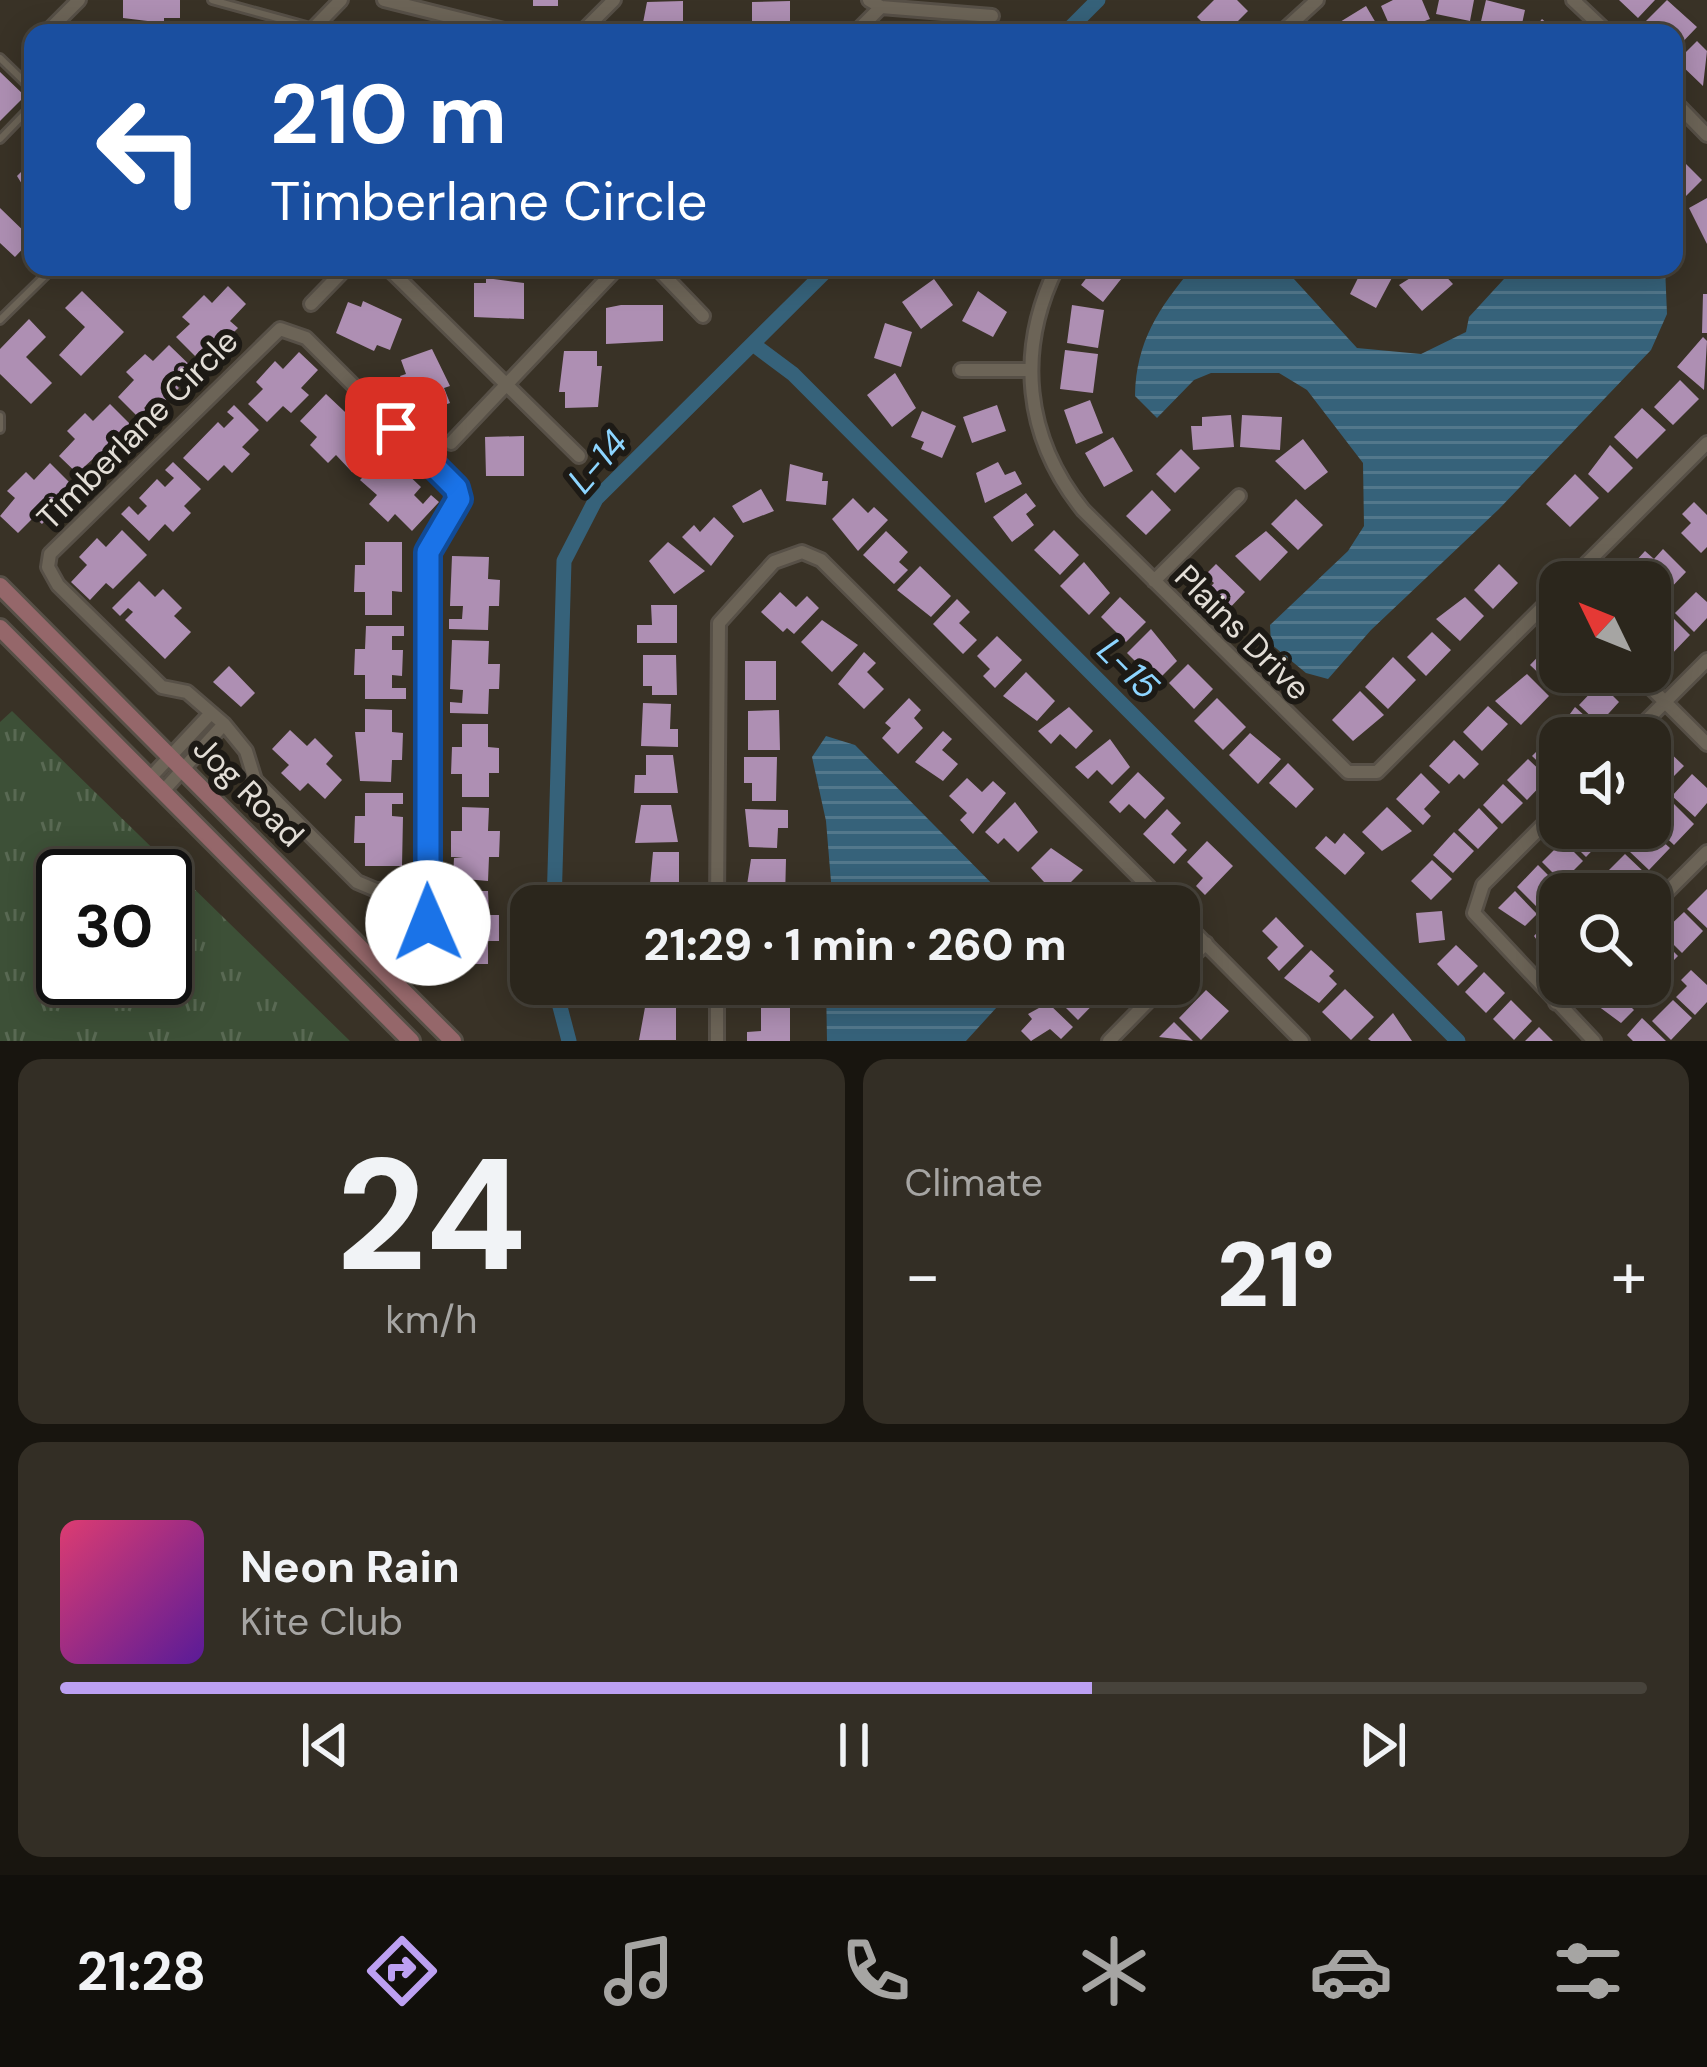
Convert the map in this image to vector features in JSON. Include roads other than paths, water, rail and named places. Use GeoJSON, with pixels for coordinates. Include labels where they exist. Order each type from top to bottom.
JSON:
{"type":"FeatureCollection","features":[{"type":"Feature","properties":{"kind":"main road","name":"Jog Road"},"geometry":{"type":"LineString","coordinates":[[0,586],[453,1041]]}},
{"type":"Feature","properties":{"kind":"main road","name":"Jog Road"},"geometry":{"type":"LineString","coordinates":[[0,628],[411,1041]]}},
{"type":"Feature","properties":{"kind":"street"},"geometry":{"type":"LineString","coordinates":[[55,24],[79,0]]}},
{"type":"Feature","properties":{"kind":"street"},"geometry":{"type":"LineString","coordinates":[[317,24],[341,0]]}},
{"type":"Feature","properties":{"kind":"street"},"geometry":{"type":"LineString","coordinates":[[384,0],[486,24]]}},
{"type":"Feature","properties":{"kind":"street"},"geometry":{"type":"LineString","coordinates":[[590,24],[614,0]]}},
{"type":"Feature","properties":{"kind":"street"},"geometry":{"type":"LineString","coordinates":[[1291,24],[1317,0]]}},
{"type":"Feature","properties":{"kind":"street"},"geometry":{"type":"LineString","coordinates":[[1573,0],[1598,24]]}},
{"type":"Feature","properties":{"kind":"street"},"geometry":{"type":"LineString","coordinates":[[875,3],[992,16]]}},
{"type":"Feature","properties":{"kind":"street"},"geometry":{"type":"LineString","coordinates":[[462,17],[462,24]]}},
{"type":"Feature","properties":{"kind":"street"},"geometry":{"type":"LineString","coordinates":[[1683,110],[1707,135]]}},
{"type":"Feature","properties":{"kind":"street"},"geometry":{"type":"LineString","coordinates":[[311,304],[337,276]]}},
{"type":"Feature","properties":{"kind":"street"},"geometry":{"type":"LineString","coordinates":[[395,276],[579,456]]}},
{"type":"Feature","properties":{"kind":"street"},"geometry":{"type":"LineString","coordinates":[[451,442],[610,276]]}},
{"type":"Feature","properties":{"kind":"street"},"geometry":{"type":"LineString","coordinates":[[665,276],[703,316]]}},
{"type":"Feature","properties":{"kind":"street","name":"Plains Drive"},"geometry":{"type":"LineString","coordinates":[[1053,276],[1036,320],[1030,370],[1034,416],[1055,470],[1083,510],[1340,766],[1357,775],[1377,772],[1539,614]]}},
{"type":"Feature","properties":{"kind":"street","name":"Timberlane Circle"},"geometry":{"type":"LineString","coordinates":[[289,329],[306,338],[390,421],[456,488],[459,499],[428,552],[428,890],[376,890],[358,882],[256,780],[246,751],[224,724],[187,692],[162,686],[58,585],[48,568],[50,554],[271,332],[289,329]]}},
{"type":"Feature","properties":{"kind":"street"},"geometry":{"type":"LineString","coordinates":[[961,370],[1030,370]]}},
{"type":"Feature","properties":{"kind":"street"},"geometry":{"type":"LineString","coordinates":[[1589,561],[1707,443]]}},
{"type":"Feature","properties":{"kind":"street"},"geometry":{"type":"LineString","coordinates":[[1154,581],[1239,496]]}},
{"type":"Feature","properties":{"kind":"street"},"geometry":{"type":"LineString","coordinates":[[717,885],[719,627],[724,614],[774,562],[791,553],[821,560],[1147,885]]}},
{"type":"Feature","properties":{"kind":"street"},"geometry":{"type":"LineString","coordinates":[[1650,717],[1707,660]]}},
{"type":"Feature","properties":{"kind":"street"},"geometry":{"type":"LineString","coordinates":[[1656,693],[1707,744]]}},
{"type":"Feature","properties":{"kind":"street"},"geometry":{"type":"LineString","coordinates":[[178,762],[212,713]]}},
{"type":"Feature","properties":{"kind":"street"},"geometry":{"type":"LineString","coordinates":[[158,783],[224,724]]}},
{"type":"Feature","properties":{"kind":"street"},"geometry":{"type":"LineString","coordinates":[[1539,829],[1483,885],[1474,903],[1477,922],[1539,986]]}},
{"type":"Feature","properties":{"kind":"street"},"geometry":{"type":"LineString","coordinates":[[1671,888],[1707,852]]}},
{"type":"Feature","properties":{"kind":"street"},"geometry":{"type":"LineString","coordinates":[[428,890],[429,956]]}},
{"type":"Feature","properties":{"kind":"street"},"geometry":{"type":"LineString","coordinates":[[1200,937],[1302,1041]]}},
{"type":"Feature","properties":{"kind":"street"},"geometry":{"type":"LineString","coordinates":[[1200,949],[1206,943]]}},
{"type":"Feature","properties":{"kind":"street"},"geometry":{"type":"LineString","coordinates":[[717,1005],[717,1041]]}},
{"type":"Feature","properties":{"kind":"street"},"geometry":{"type":"LineString","coordinates":[[1109,1041],[1144,1005]]}},
{"type":"Feature","properties":{"kind":"street"},"geometry":{"type":"LineString","coordinates":[[1558,1005],[1594,1041]]}},
{"type":"Feature","properties":{"kind":"lane"},"geometry":{"type":"LineString","coordinates":[[212,0],[291,24]]}},
{"type":"Feature","properties":{"kind":"lane"},"geometry":{"type":"LineString","coordinates":[[0,58],[24,81]]}},
{"type":"Feature","properties":{"kind":"lane"},"geometry":{"type":"LineString","coordinates":[[0,139],[24,115]]}},
{"type":"Feature","properties":{"kind":"lane"},"geometry":{"type":"LineString","coordinates":[[0,320],[44,276]]}},
{"type":"Feature","properties":{"kind":"lane"},"geometry":{"type":"LineString","coordinates":[[0,416],[0,429]]}},
{"type":"Feature","properties":{"kind":"water"},"geometry":{"type":"Polygon","coordinates":[[[1186,276],[1291,276],[1357,348],[1421,354],[1466,332],[1469,317],[1507,276],[1665,276],[1667,314],[1651,350],[1499,509],[1371,630],[1328,679],[1306,673],[1271,644],[1270,625],[1348,551],[1364,526],[1363,463],[1307,390],[1279,373],[1211,373],[1194,380],[1157,418],[1135,396],[1136,376],[1145,342],[1186,276]]]}},
{"type":"Feature","properties":{"kind":"water"},"geometry":{"type":"Polygon","coordinates":[[[826,736],[855,745],[993,885],[831,885],[826,821],[812,757],[826,736]]]}},
{"type":"Feature","properties":{"kind":"water"},"geometry":{"type":"Polygon","coordinates":[[[826,1005],[999,1005],[966,1041],[827,1041],[826,1005]]]}},
{"type":"Feature","properties":{"kind":"waterway","name":"L-14"},"geometry":{"type":"LineString","coordinates":[[1074,24],[1098,0]]}},
{"type":"Feature","properties":{"kind":"waterway","name":"L-14"},"geometry":{"type":"LineString","coordinates":[[555,885],[564,561],[596,499],[821,276]]}},
{"type":"Feature","properties":{"kind":"waterway","name":"L-15"},"geometry":{"type":"LineString","coordinates":[[753,344],[793,374],[1458,1041]]}},
{"type":"Feature","properties":{"kind":"waterway","name":"L-14"},"geometry":{"type":"LineString","coordinates":[[560,1005],[569,1041]]}}]}
